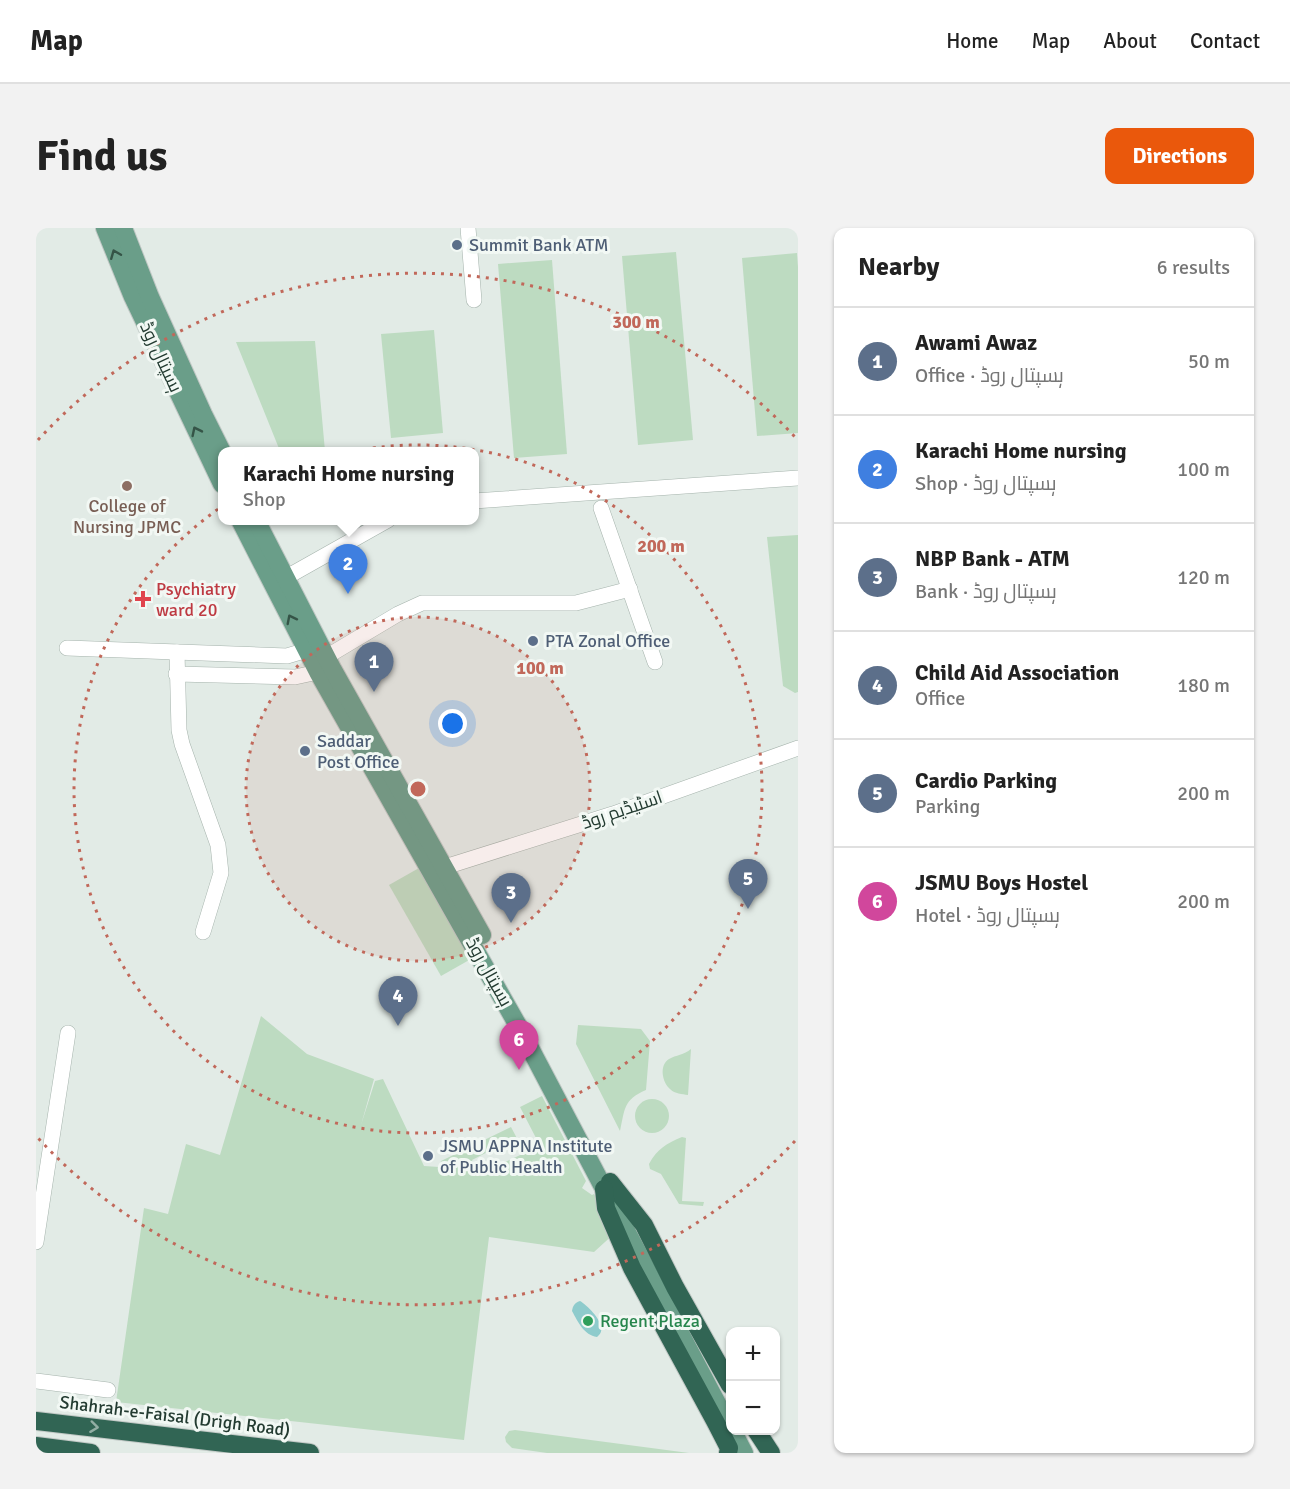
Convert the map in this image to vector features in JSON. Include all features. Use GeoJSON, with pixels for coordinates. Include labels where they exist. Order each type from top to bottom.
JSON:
{"type":"FeatureCollection","features":[{"type":"Feature","properties":{"kind":"highway"},"geometry":{"type":"LineString","coordinates":[[607,1186],[644,1225],[675,1287],[728,1381]]}},
{"type":"Feature","properties":{"kind":"highway"},"geometry":{"type":"LineString","coordinates":[[607,1186],[606,1208],[632,1268],[716,1421],[729,1448],[728,1453]]}},
{"type":"Feature","properties":{"kind":"highway","name":"Shahrah-e-Faisal (Drigh Road)"},"geometry":{"type":"LineString","coordinates":[[36,1420],[310,1453]]}},
{"type":"Feature","properties":{"kind":"highway"},"geometry":{"type":"LineString","coordinates":[[759,1435],[771,1453]]}},
{"type":"Feature","properties":{"kind":"highway"},"geometry":{"type":"LineString","coordinates":[[36,1446],[91,1453]]}},
{"type":"Feature","properties":{"kind":"main road","name":"ہسپتال روڈ"},"geometry":{"type":"LineString","coordinates":[[105,228],[133,297],[218,476]]}},
{"type":"Feature","properties":{"kind":"main road","name":"ہسپتال روڈ"},"geometry":{"type":"LineString","coordinates":[[123,228],[150,297],[220,447]]}},
{"type":"Feature","properties":{"kind":"main road","name":"ہسپتال روڈ"},"geometry":{"type":"LineString","coordinates":[[243,525],[307,650],[322,664],[445,867],[532,1025],[607,1186]]}},
{"type":"Feature","properties":{"kind":"main road","name":"ہسپتال روڈ"},"geometry":{"type":"LineString","coordinates":[[258,525],[285,578],[322,664],[607,1186],[726,1419]]}},
{"type":"Feature","properties":{"kind":"main road","name":"ہسپتال روڈ"},"geometry":{"type":"LineString","coordinates":[[624,1219],[726,1403]]}},
{"type":"Feature","properties":{"kind":"main road","name":"ہسپتال روڈ"},"geometry":{"type":"LineString","coordinates":[[734,1435],[744,1453]]}},
{"type":"Feature","properties":{"kind":"main road"},"geometry":{"type":"LineString","coordinates":[[744,1435],[755,1453]]}},
{"type":"Feature","properties":{"kind":"street"},"geometry":{"type":"LineString","coordinates":[[468,228],[474,300]]}},
{"type":"Feature","properties":{"kind":"street"},"geometry":{"type":"LineString","coordinates":[[479,501],[798,478]]}},
{"type":"Feature","properties":{"kind":"street"},"geometry":{"type":"LineString","coordinates":[[601,508],[655,662]]}},
{"type":"Feature","properties":{"kind":"street"},"geometry":{"type":"LineString","coordinates":[[285,578],[379,525]]}},
{"type":"Feature","properties":{"kind":"street"},"geometry":{"type":"LineString","coordinates":[[176,674],[295,677],[322,664],[398,614],[422,603],[576,603],[630,589]]}},
{"type":"Feature","properties":{"kind":"street"},"geometry":{"type":"LineString","coordinates":[[67,648],[287,657],[307,650]]}},
{"type":"Feature","properties":{"kind":"street"},"geometry":{"type":"LineString","coordinates":[[177,652],[179,730],[218,845],[221,865],[221,873],[203,932]]}},
{"type":"Feature","properties":{"kind":"street","name":"اسٹیڈیم روڈ"},"geometry":{"type":"LineString","coordinates":[[445,867],[613,814],[798,748]]}},
{"type":"Feature","properties":{"kind":"street"},"geometry":{"type":"LineString","coordinates":[[36,1242],[68,1033]]}},
{"type":"Feature","properties":{"kind":"street"},"geometry":{"type":"LineString","coordinates":[[36,1381],[108,1390]]}},
{"type":"Feature","properties":{"kind":"green space"},"geometry":{"type":"Polygon","coordinates":[[[676,252],[693,440],[638,445],[622,256],[676,252]]]}},
{"type":"Feature","properties":{"kind":"green space"},"geometry":{"type":"Polygon","coordinates":[[[797,253],[798,433],[757,436],[742,258],[797,253]]]}},
{"type":"Feature","properties":{"kind":"green space"},"geometry":{"type":"Polygon","coordinates":[[[552,260],[567,454],[514,458],[498,264],[552,260]]]}},
{"type":"Feature","properties":{"kind":"green space"},"geometry":{"type":"Polygon","coordinates":[[[434,330],[443,433],[391,438],[381,334],[434,330]]]}},
{"type":"Feature","properties":{"kind":"green space"},"geometry":{"type":"Polygon","coordinates":[[[315,341],[325,447],[278,447],[236,342],[315,341]]]}},
{"type":"Feature","properties":{"kind":"green space"},"geometry":{"type":"Polygon","coordinates":[[[798,535],[798,692],[795,693],[783,686],[767,537],[798,535]]]}},
{"type":"Feature","properties":{"kind":"green space"},"geometry":{"type":"Polygon","coordinates":[[[419,868],[471,959],[441,976],[389,885],[419,868]]]}},
{"type":"Feature","properties":{"kind":"green space"},"geometry":{"type":"Polygon","coordinates":[[[261,1016],[307,1054],[374,1079],[361,1125],[375,1081],[383,1079],[424,1166],[439,1167],[441,1161],[511,1127],[521,1146],[512,1151],[507,1142],[472,1160],[480,1174],[535,1148],[536,1138],[520,1107],[542,1096],[586,1181],[582,1188],[594,1194],[616,1232],[594,1252],[489,1237],[464,1440],[116,1402],[144,1208],[168,1214],[186,1144],[220,1155],[261,1016]]]}},
{"type":"Feature","properties":{"kind":"green space"},"geometry":{"type":"Polygon","coordinates":[[[578,1025],[641,1029],[650,1041],[646,1090],[633,1098],[626,1106],[620,1131],[576,1044],[578,1025]]]}},
{"type":"Feature","properties":{"kind":"green space"},"geometry":{"type":"Polygon","coordinates":[[[691,1049],[688,1095],[676,1093],[665,1082],[664,1065],[669,1059],[691,1049]]]}},
{"type":"Feature","properties":{"kind":"green space"},"geometry":{"type":"Polygon","coordinates":[[[652,1099],[664,1104],[669,1116],[664,1128],[652,1133],[640,1128],[635,1116],[640,1104],[652,1099]]]}},
{"type":"Feature","properties":{"kind":"green space"},"geometry":{"type":"Polygon","coordinates":[[[682,1137],[686,1138],[682,1201],[704,1202],[703,1206],[679,1204],[661,1174],[650,1169],[649,1164],[659,1150],[682,1137]]]}},
{"type":"Feature","properties":{"kind":"green space"},"geometry":{"type":"Polygon","coordinates":[[[509,1431],[689,1453],[547,1453],[512,1448],[506,1442],[505,1437],[509,1431]]]}},
{"type":"Feature","properties":{"kind":"water","name":"Regent Plaza"},"geometry":{"type":"Polygon","coordinates":[[[580,1301],[599,1321],[601,1331],[597,1337],[585,1331],[572,1311],[574,1305],[580,1301]]]}},
{"type":"Feature","properties":{"kind":"place","name":"Summit Bank ATM"},"geometry":{"type":"Point","coordinates":[457,245]}},
{"type":"Feature","properties":{"kind":"place","name":"College of Nursing JPMC"},"geometry":{"type":"Point","coordinates":[127,486]}},
{"type":"Feature","properties":{"kind":"place","name":"Karachi Home nursing"},"geometry":{"type":"Point","coordinates":[348,594]}},
{"type":"Feature","properties":{"kind":"place","name":"Psychiatry ward 20"},"geometry":{"type":"Point","coordinates":[143,599]}},
{"type":"Feature","properties":{"kind":"place","name":"PTA Zonal Office"},"geometry":{"type":"Point","coordinates":[533,641]}},
{"type":"Feature","properties":{"kind":"place","name":"Awami Awaz"},"geometry":{"type":"Point","coordinates":[374,692]}},
{"type":"Feature","properties":{"kind":"place","name":"Saddar Post Office"},"geometry":{"type":"Point","coordinates":[305,751]}},
{"type":"Feature","properties":{"kind":"place","name":"Cardio Parking"},"geometry":{"type":"Point","coordinates":[748,909]}},
{"type":"Feature","properties":{"kind":"place","name":"NBP Bank - ATM"},"geometry":{"type":"Point","coordinates":[511,923]}},
{"type":"Feature","properties":{"kind":"place","name":"Child Aid Association"},"geometry":{"type":"Point","coordinates":[398,1026]}},
{"type":"Feature","properties":{"kind":"place","name":"JSMU Boys Hostel"},"geometry":{"type":"Point","coordinates":[519,1070]}},
{"type":"Feature","properties":{"kind":"place","name":"JSMU APPNA Institute of Public Health"},"geometry":{"type":"Point","coordinates":[428,1156]}},
{"type":"Feature","properties":{"kind":"place","name":"Regent Plaza"},"geometry":{"type":"Point","coordinates":[588,1321]}}]}
